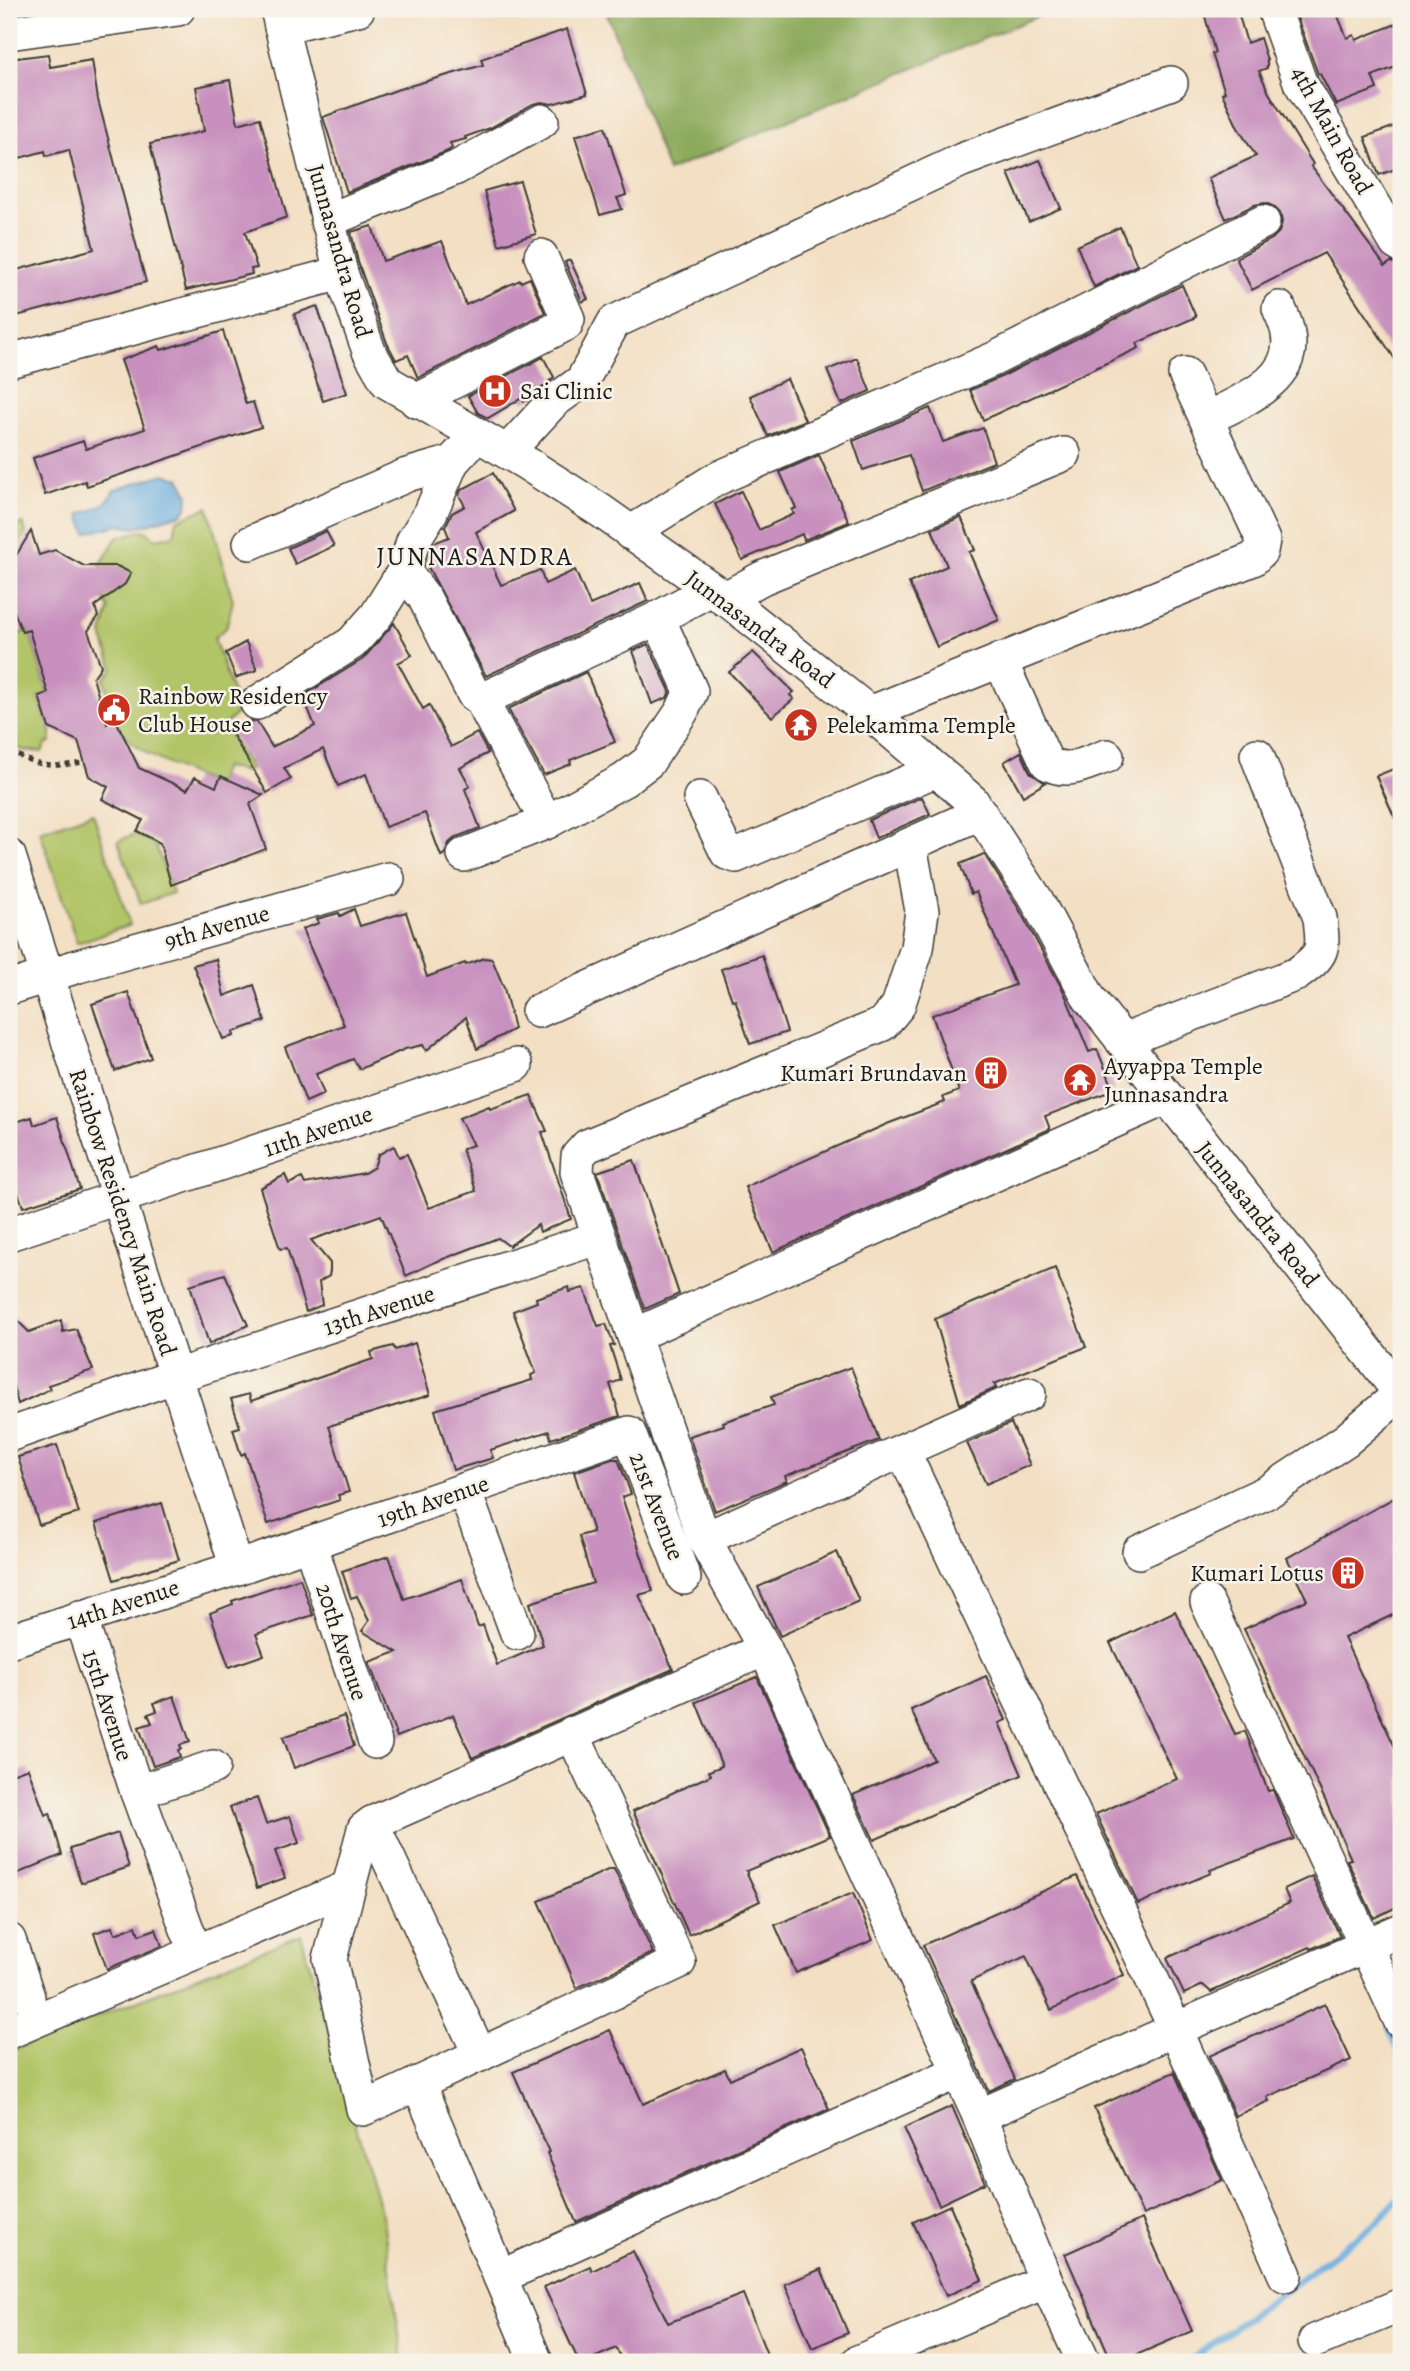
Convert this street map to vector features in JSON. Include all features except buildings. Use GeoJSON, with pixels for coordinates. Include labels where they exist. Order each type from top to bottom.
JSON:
{"type":"FeatureCollection","features":[{"type":"Feature","properties":{"kind":"street"},"geometry":{"type":"LineString","coordinates":[[9,33],[178,9]]}},
{"type":"Feature","properties":{"kind":"street"},"geometry":{"type":"LineString","coordinates":[[279,18],[358,9]]}},
{"type":"Feature","properties":{"kind":"street","name":"4th Main Road"},"geometry":{"type":"LineString","coordinates":[[1274,9],[1300,82],[1400,246]]}},
{"type":"Feature","properties":{"kind":"street","name":"Junnasandra Road"},"geometry":{"type":"LineString","coordinates":[[279,18],[341,273],[369,351],[387,382],[590,504],[717,594],[870,713],[972,801],[1036,899],[1089,998],[1401,1394]]}},
{"type":"Feature","properties":{"kind":"street"},"geometry":{"type":"LineString","coordinates":[[507,452],[553,402],[582,381],[614,322],[962,160],[1171,83]]}},
{"type":"Feature","properties":{"kind":"street"},"geometry":{"type":"LineString","coordinates":[[327,221],[456,168],[542,121]]}},
{"type":"Feature","properties":{"kind":"street"},"geometry":{"type":"LineString","coordinates":[[630,533],[716,479],[993,359],[1264,222]]}},
{"type":"Feature","properties":{"kind":"street"},"geometry":{"type":"LineString","coordinates":[[416,401],[566,324],[568,319],[541,256]]}},
{"type":"Feature","properties":{"kind":"street"},"geometry":{"type":"LineString","coordinates":[[9,361],[341,273]]}},
{"type":"Feature","properties":{"kind":"street"},"geometry":{"type":"LineString","coordinates":[[1206,419],[1258,392],[1279,374],[1286,359],[1289,335],[1279,307]]}},
{"type":"Feature","properties":{"kind":"street"},"geometry":{"type":"LineString","coordinates":[[870,713],[1253,559],[1261,551],[1263,540],[1185,374]]}},
{"type":"Feature","properties":{"kind":"street"},"geometry":{"type":"LineString","coordinates":[[257,704],[352,643],[376,617],[404,571],[413,541],[431,512],[452,463],[477,436]]}},
{"type":"Feature","properties":{"kind":"street"},"geometry":{"type":"LineString","coordinates":[[481,700],[658,618],[762,579],[1064,454]]}},
{"type":"Feature","properties":{"kind":"street"},"geometry":{"type":"LineString","coordinates":[[250,543],[383,484],[452,463]]}},
{"type":"Feature","properties":{"kind":"street"},"geometry":{"type":"LineString","coordinates":[[404,571],[424,597],[474,695],[481,700],[547,822]]}},
{"type":"Feature","properties":{"kind":"street"},"geometry":{"type":"LineString","coordinates":[[464,855],[547,822],[624,780],[648,762],[682,711],[691,691],[658,618]]}},
{"type":"Feature","properties":{"kind":"street"},"geometry":{"type":"LineString","coordinates":[[1000,660],[1047,762],[1057,769],[1067,769],[1107,756]]}},
{"type":"Feature","properties":{"kind":"street"},"geometry":{"type":"LineString","coordinates":[[1122,1041],[1297,974],[1317,960],[1323,942],[1320,918],[1257,755]]}},
{"type":"Feature","properties":{"kind":"street"},"geometry":{"type":"LineString","coordinates":[[700,798],[727,853],[736,856],[936,770]]}},
{"type":"Feature","properties":{"kind":"street"},"geometry":{"type":"LineString","coordinates":[[538,1011],[980,813]]}},
{"type":"Feature","properties":{"kind":"street"},"geometry":{"type":"LineString","coordinates":[[910,845],[922,911],[917,948],[898,1006],[883,1024],[587,1146],[578,1156],[577,1172],[704,1538],[765,1648],[979,2116],[1046,2281],[1084,2362]]}},
{"type":"Feature","properties":{"kind":"street","name":"Rainbow Residency Main Road"},"geometry":{"type":"LineString","coordinates":[[9,856],[237,1568]]}},
{"type":"Feature","properties":{"kind":"street","name":"9th Avenue"},"geometry":{"type":"LineString","coordinates":[[9,988],[388,879]]}},
{"type":"Feature","properties":{"kind":"street","name":"11th Avenue"},"geometry":{"type":"LineString","coordinates":[[9,1234],[516,1065]]}},
{"type":"Feature","properties":{"kind":"street"},"geometry":{"type":"LineString","coordinates":[[635,1335],[1166,1098]]}},
{"type":"Feature","properties":{"kind":"street","name":"13th Avenue"},"geometry":{"type":"LineString","coordinates":[[9,1435],[176,1376],[582,1244]]}},
{"type":"Feature","properties":{"kind":"street"},"geometry":{"type":"LineString","coordinates":[[704,1538],[1029,1394]]}},
{"type":"Feature","properties":{"kind":"street"},"geometry":{"type":"LineString","coordinates":[[1139,1552],[1269,1490],[1346,1440],[1401,1394]]}},
{"type":"Feature","properties":{"kind":"street","name":"19th Avenue"},"geometry":{"type":"LineString","coordinates":[[237,1568],[629,1433]]}},
{"type":"Feature","properties":{"kind":"street","name":"21st Avenue"},"geometry":{"type":"LineString","coordinates":[[629,1433],[684,1578]]}},
{"type":"Feature","properties":{"kind":"street"},"geometry":{"type":"LineString","coordinates":[[903,1451],[1176,2030],[1285,2275]]}},
{"type":"Feature","properties":{"kind":"street"},"geometry":{"type":"LineString","coordinates":[[464,1490],[517,1633]]}},
{"type":"Feature","properties":{"kind":"street","name":"20th Avenue"},"geometry":{"type":"LineString","coordinates":[[310,1543],[375,1742]]}},
{"type":"Feature","properties":{"kind":"street","name":"14th Avenue"},"geometry":{"type":"LineString","coordinates":[[9,1641],[237,1568]]}},
{"type":"Feature","properties":{"kind":"street"},"geometry":{"type":"LineString","coordinates":[[1207,1602],[1401,2022]]}},
{"type":"Feature","properties":{"kind":"street","name":"15th Avenue"},"geometry":{"type":"LineString","coordinates":[[80,1617],[137,1792],[188,1932]]}},
{"type":"Feature","properties":{"kind":"street"},"geometry":{"type":"LineString","coordinates":[[572,1733],[679,1962],[363,2109],[330,1959],[364,1829],[372,1823],[572,1733],[765,1648]]}},
{"type":"Feature","properties":{"kind":"street","name":"15th Avenue"},"geometry":{"type":"LineString","coordinates":[[137,1792],[213,1767]]}},
{"type":"Feature","properties":{"kind":"street"},"geometry":{"type":"LineString","coordinates":[[372,1823],[480,2055]]}},
{"type":"Feature","properties":{"kind":"street"},"geometry":{"type":"LineString","coordinates":[[9,2032],[349,1887]]}},
{"type":"Feature","properties":{"kind":"street"},"geometry":{"type":"LineString","coordinates":[[979,2116],[1401,1930]]}},
{"type":"Feature","properties":{"kind":"street"},"geometry":{"type":"LineString","coordinates":[[9,1940],[28,1997]]}},
{"type":"Feature","properties":{"kind":"street"},"geometry":{"type":"LineString","coordinates":[[500,2277],[958,2072]]}},
{"type":"Feature","properties":{"kind":"street"},"geometry":{"type":"LineString","coordinates":[[418,2083],[536,2362]]}},
{"type":"Feature","properties":{"kind":"street"},"geometry":{"type":"LineString","coordinates":[[858,2362],[1046,2281]]}},
{"type":"Feature","properties":{"kind":"street"},"geometry":{"type":"LineString","coordinates":[[1315,2341],[1401,2305]]}},
{"type":"Feature","properties":{"kind":"path"},"geometry":{"type":"LineString","coordinates":[[9,620],[17,617]]}},
{"type":"Feature","properties":{"kind":"path"},"geometry":{"type":"LineString","coordinates":[[9,750],[52,768],[85,762]]}},
{"type":"Feature","properties":{"kind":"green space"},"geometry":{"type":"Polygon","coordinates":[[[605,9],[1055,9],[668,171],[605,9]]]}},
{"type":"Feature","properties":{"kind":"green space"},"geometry":{"type":"Polygon","coordinates":[[[208,507],[233,601],[226,628],[214,638],[239,711],[224,726],[250,768],[246,772],[224,767],[216,785],[145,752],[123,733],[114,716],[104,679],[113,669],[102,634],[109,609],[93,577],[117,537],[144,530],[156,539],[174,535],[177,520],[208,507]]]}},
{"type":"Feature","properties":{"kind":"green space"},"geometry":{"type":"Polygon","coordinates":[[[23,523],[26,532],[9,562],[9,528],[23,523]]]}},
{"type":"Feature","properties":{"kind":"green space"},"geometry":{"type":"Polygon","coordinates":[[[29,630],[48,693],[39,697],[51,732],[51,741],[45,745],[42,752],[20,749],[14,744],[9,732],[9,638],[29,630]]]}},
{"type":"Feature","properties":{"kind":"green space"},"geometry":{"type":"Polygon","coordinates":[[[93,813],[130,925],[77,943],[40,831],[93,813]]]}},
{"type":"Feature","properties":{"kind":"green space"},"geometry":{"type":"Polygon","coordinates":[[[135,834],[155,844],[173,893],[141,904],[118,841],[135,834]]]}},
{"type":"Feature","properties":{"kind":"green space"},"geometry":{"type":"Polygon","coordinates":[[[301,1935],[383,2219],[403,2362],[9,2362],[9,2052],[301,1935]]]}},
{"type":"Feature","properties":{"kind":"water"},"geometry":{"type":"Polygon","coordinates":[[[164,474],[180,478],[188,495],[187,508],[181,514],[134,528],[119,525],[86,533],[80,514],[104,503],[114,490],[164,474]]]}},
{"type":"Feature","properties":{"kind":"waterway"},"geometry":{"type":"LineString","coordinates":[[1390,2029],[1401,2057]]}},
{"type":"Feature","properties":{"kind":"waterway"},"geometry":{"type":"LineString","coordinates":[[1188,2362],[1379,2221],[1401,2195]]}},
{"type":"Feature","properties":{"kind":"place","name":"Sai Clinic"},"geometry":{"type":"Point","coordinates":[495,391]}},
{"type":"Feature","properties":{"kind":"place","name":"Rainbow Residency Club House"},"geometry":{"type":"Point","coordinates":[114,710]}},
{"type":"Feature","properties":{"kind":"place","name":"Pelekamma Temple"},"geometry":{"type":"Point","coordinates":[801,725]}},
{"type":"Feature","properties":{"kind":"place","name":"Kumari Brundavan"},"geometry":{"type":"Point","coordinates":[991,1073]}},
{"type":"Feature","properties":{"kind":"place","name":"Ayyappa Temple Junnasandra"},"geometry":{"type":"Point","coordinates":[1080,1080]}},
{"type":"Feature","properties":{"kind":"place","name":"Kumari Lotus"},"geometry":{"type":"Point","coordinates":[1348,1573]}},
{"type":"Feature","properties":{"kind":"district","name":"JUNNASANDRA"},"geometry":{"type":"Point","coordinates":[475,556]}}]}
